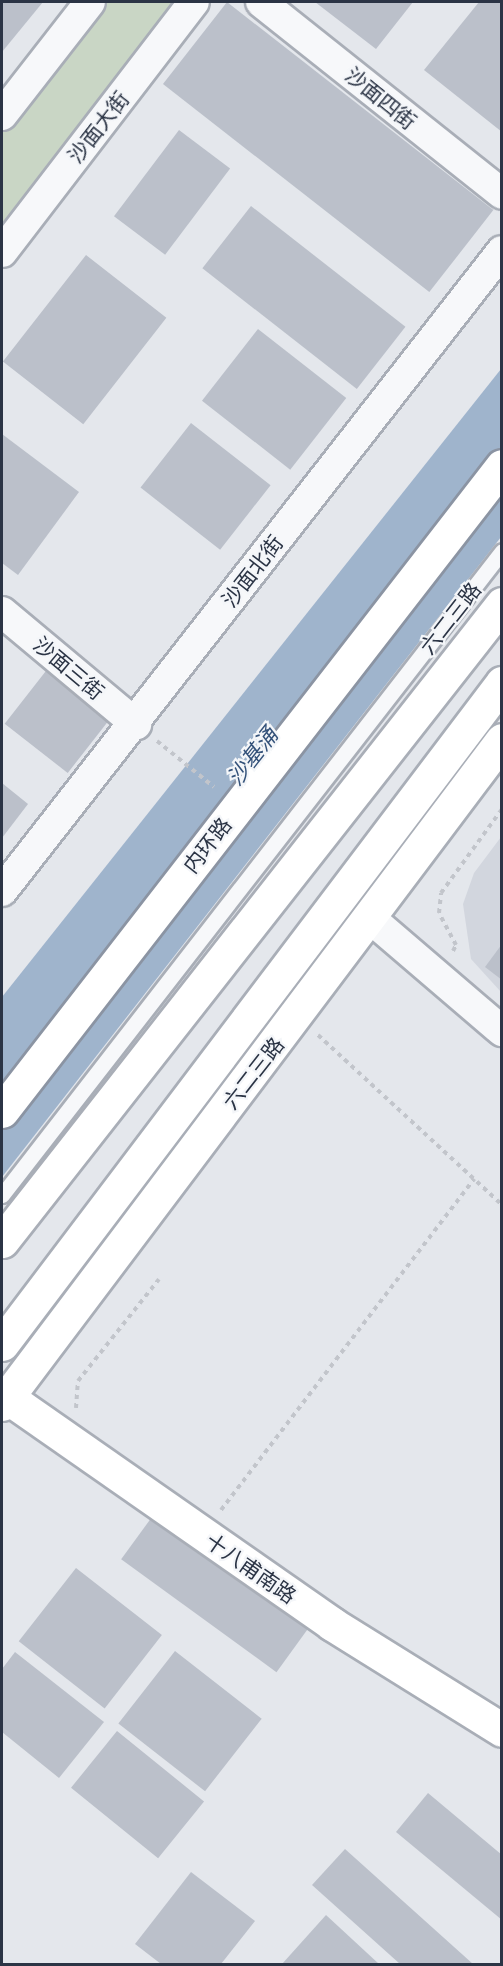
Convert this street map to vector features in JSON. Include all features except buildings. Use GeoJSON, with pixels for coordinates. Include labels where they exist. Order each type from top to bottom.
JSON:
{"type":"FeatureCollection","features":[{"type":"Feature","properties":{"kind":"main road","name":"内环路"},"geometry":{"type":"LineString","coordinates":[[2,1111],[501,466]]}},
{"type":"Feature","properties":{"kind":"main road"},"geometry":{"type":"LineString","coordinates":[[2,1241],[130,1083],[501,604]]}},
{"type":"Feature","properties":{"kind":"main road","name":"六二三路"},"geometry":{"type":"LineString","coordinates":[[2,1344],[501,683]]}},
{"type":"Feature","properties":{"kind":"main road","name":"六二三路"},"geometry":{"type":"LineString","coordinates":[[4,1401],[297,1016],[501,740]]}},
{"type":"Feature","properties":{"kind":"main road"},"geometry":{"type":"LineString","coordinates":[[2,1266],[130,1083]]}},
{"type":"Feature","properties":{"kind":"main road","name":"十八甫南路"},"geometry":{"type":"LineString","coordinates":[[4,1401],[332,1624],[501,1730]]}},
{"type":"Feature","properties":{"kind":"street"},"geometry":{"type":"LineString","coordinates":[[2,115],[90,2]]}},
{"type":"Feature","properties":{"kind":"street","name":"沙面大街"},"geometry":{"type":"LineString","coordinates":[[2,252],[194,2]]}},
{"type":"Feature","properties":{"kind":"street","name":"沙面四街"},"geometry":{"type":"LineString","coordinates":[[261,2],[501,194]]}},
{"type":"Feature","properties":{"kind":"street","name":"沙面北街"},"geometry":{"type":"LineString","coordinates":[[2,891],[501,251]]}},
{"type":"Feature","properties":{"kind":"street","name":"沙面三街"},"geometry":{"type":"LineString","coordinates":[[2,612],[135,723]]}},
{"type":"Feature","properties":{"kind":"street"},"geometry":{"type":"LineString","coordinates":[[370,918],[501,1031]]}},
{"type":"Feature","properties":{"kind":"lane","name":"六二三路"},"geometry":{"type":"LineString","coordinates":[[2,1195],[501,551]]}},
{"type":"Feature","properties":{"kind":"path"},"geometry":{"type":"LineString","coordinates":[[135,723],[224,794]]}},
{"type":"Feature","properties":{"kind":"path"},"geometry":{"type":"LineString","coordinates":[[436,975],[456,945],[439,913],[441,893],[501,809]]}},
{"type":"Feature","properties":{"kind":"path"},"geometry":{"type":"LineString","coordinates":[[297,1016],[501,1205]]}},
{"type":"Feature","properties":{"kind":"path"},"geometry":{"type":"LineString","coordinates":[[202,1534],[474,1179]]}},
{"type":"Feature","properties":{"kind":"path"},"geometry":{"type":"LineString","coordinates":[[78,1420],[78,1381],[159,1279]]}},
{"type":"Feature","properties":{"kind":"shaded area"},"geometry":{"type":"Polygon","coordinates":[[[501,837],[501,992],[471,959],[463,904],[474,873],[501,837]]]}},
{"type":"Feature","properties":{"kind":"green space"},"geometry":{"type":"Polygon","coordinates":[[[103,2],[184,2],[2,239],[2,132],[103,2]]]}},
{"type":"Feature","properties":{"kind":"water","name":"沙基涌"},"geometry":{"type":"Polygon","coordinates":[[[501,369],[501,537],[2,1177],[2,997],[501,369]]]}}]}
